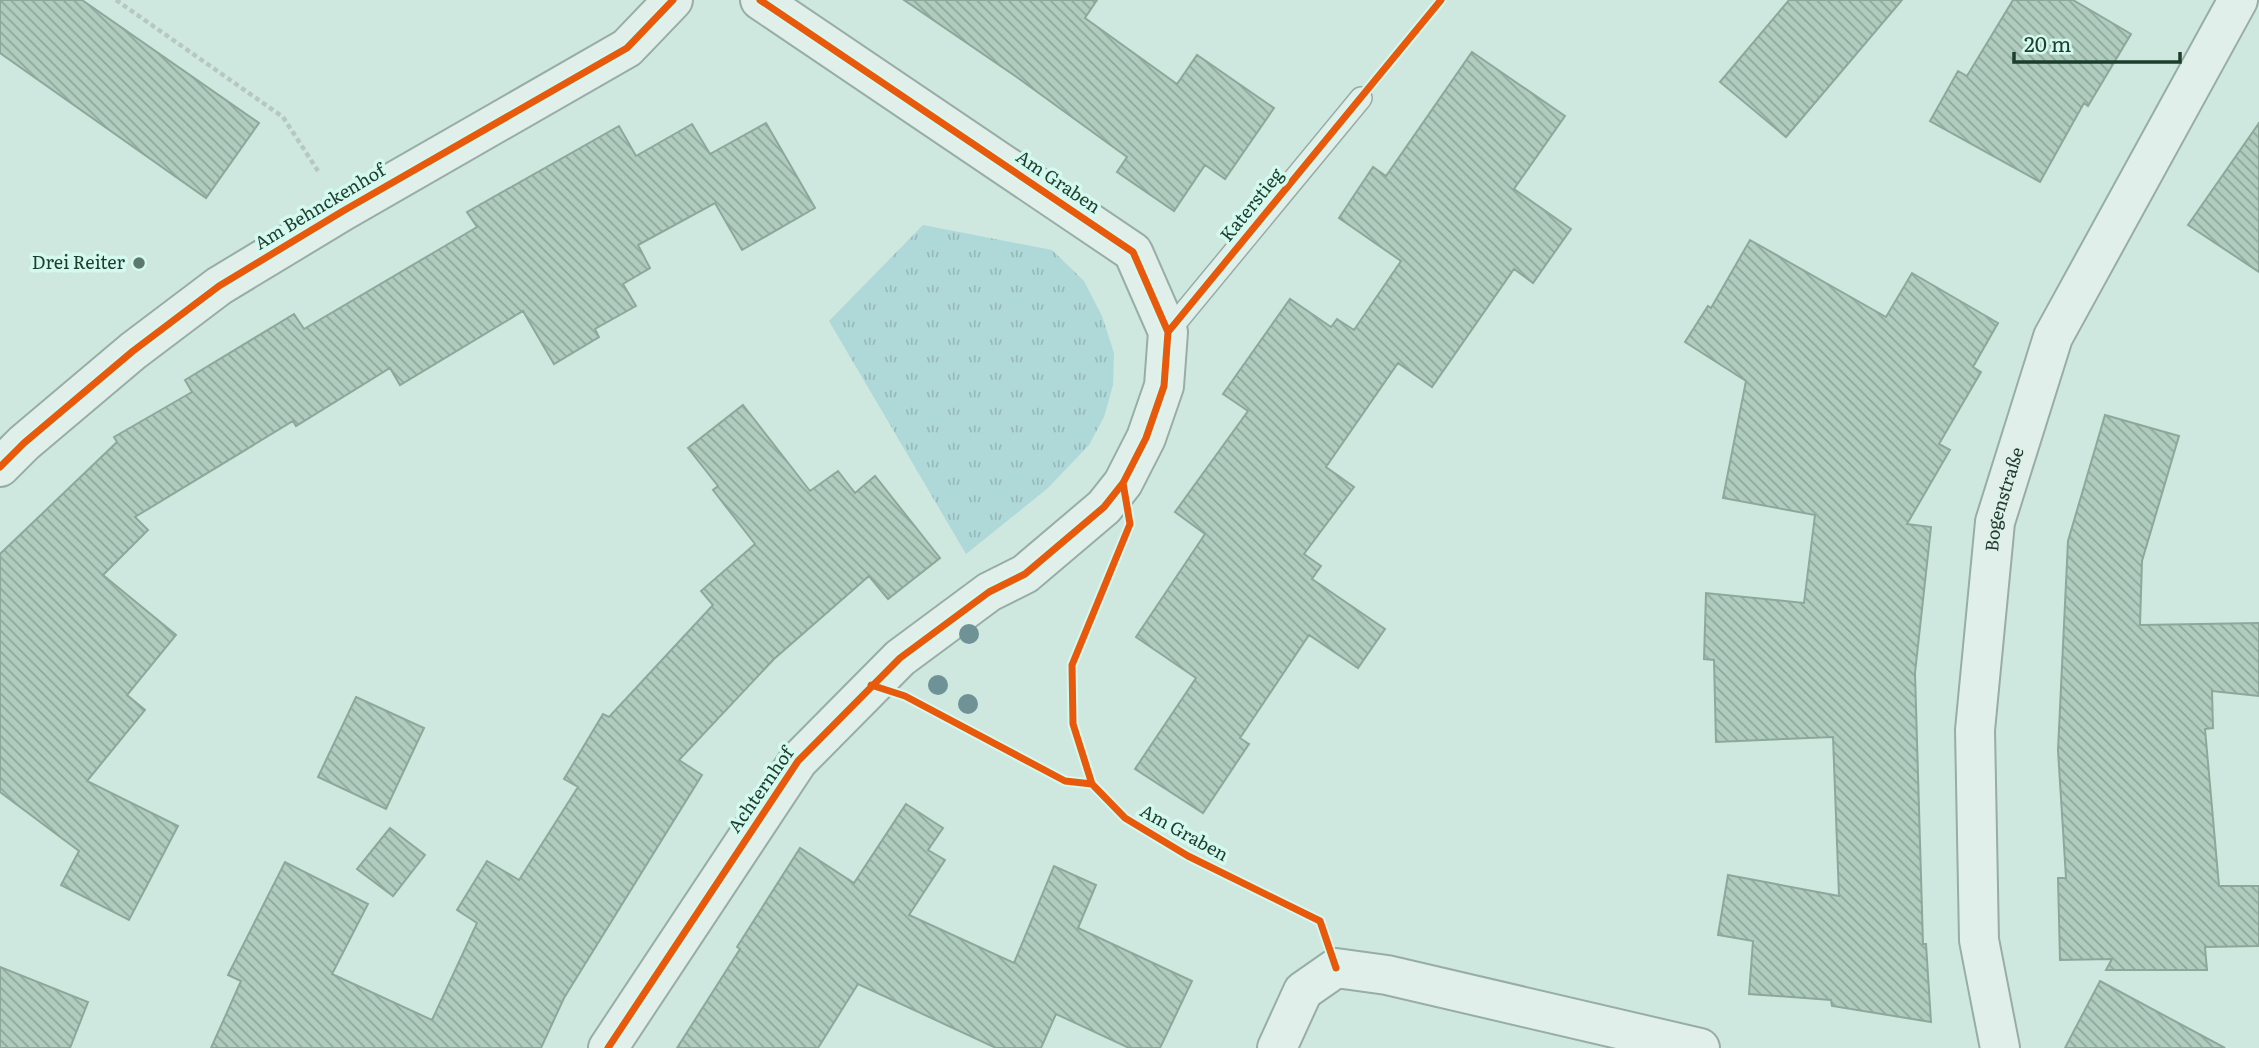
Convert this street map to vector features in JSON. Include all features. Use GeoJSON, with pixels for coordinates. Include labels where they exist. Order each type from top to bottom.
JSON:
{"type":"FeatureCollection","features":[{"type":"Feature","properties":{"kind":"street","name":"Am Behnckenhof"},"geometry":{"type":"LineString","coordinates":[[0,467],[24,443],[132,351],[219,286],[343,211],[627,48],[673,0]]}},
{"type":"Feature","properties":{"kind":"street","name":"Am Graben"},"geometry":{"type":"LineString","coordinates":[[760,0],[1133,252],[1168,332],[1164,386],[1146,438],[1123,484],[1104,507],[1025,574]]}},
{"type":"Feature","properties":{"kind":"street","name":"Bogenstraße"},"geometry":{"type":"LineString","coordinates":[[2000,1048],[1979,940],[1975,730],[1995,522],[2053,337],[2238,0]]}},
{"type":"Feature","properties":{"kind":"street","name":"Achternhof"},"geometry":{"type":"LineString","coordinates":[[608,1048],[798,761],[870,685],[900,659],[989,592],[1025,574]]}},
{"type":"Feature","properties":{"kind":"street"},"geometry":{"type":"LineString","coordinates":[[1277,1048],[1303,991],[1336,968],[1387,975],[1700,1048]]}},
{"type":"Feature","properties":{"kind":"lane","name":"Katerstieg"},"geometry":{"type":"LineString","coordinates":[[1168,332],[1361,98]]}},
{"type":"Feature","properties":{"kind":"path"},"geometry":{"type":"LineString","coordinates":[[116,0],[283,117],[343,211]]}},
{"type":"Feature","properties":{"kind":"path"},"geometry":{"type":"LineString","coordinates":[[870,685],[905,696],[1065,781],[1092,784]]}},
{"type":"Feature","properties":{"kind":"green space"},"geometry":{"type":"Polygon","coordinates":[[[923,225],[1052,250],[1084,281],[1102,316],[1114,353],[1113,385],[1104,417],[1089,445],[1048,488],[966,554],[829,321],[923,225]]]}},
{"type":"Feature","properties":{"kind":"building"},"geometry":{"type":"Polygon","coordinates":[[[0,0],[82,0],[259,123],[206,198],[0,53],[0,0]]]}},
{"type":"Feature","properties":{"kind":"building"},"geometry":{"type":"Polygon","coordinates":[[[904,0],[1097,0],[1085,18],[1177,84],[1197,55],[1274,108],[1225,179],[1205,165],[1174,211],[1117,172],[1127,157],[904,0]]]}},
{"type":"Feature","properties":{"kind":"building"},"geometry":{"type":"Polygon","coordinates":[[[1789,0],[1902,0],[1786,137],[1720,82],[1789,0]]]}},
{"type":"Feature","properties":{"kind":"building"},"geometry":{"type":"Polygon","coordinates":[[[2013,0],[2073,0],[2131,34],[2088,106],[2084,103],[2040,182],[1930,121],[1958,71],[1967,76],[2013,0]]]}},
{"type":"Feature","properties":{"kind":"building"},"geometry":{"type":"Polygon","coordinates":[[[1472,52],[1565,116],[1514,189],[1571,229],[1533,283],[1514,269],[1432,387],[1398,363],[1326,467],[1354,487],[1304,554],[1321,566],[1312,579],[1385,629],[1358,668],[1309,635],[1240,738],[1249,744],[1203,813],[1135,769],[1196,678],[1136,637],[1205,534],[1175,512],[1248,411],[1223,394],[1290,299],[1331,327],[1337,319],[1354,330],[1401,261],[1339,218],[1373,167],[1386,176],[1472,52]]]}},
{"type":"Feature","properties":{"kind":"building"},"geometry":{"type":"Polygon","coordinates":[[[766,123],[815,208],[742,250],[715,203],[638,245],[650,268],[623,284],[636,306],[595,329],[599,337],[554,364],[523,311],[400,385],[390,368],[296,426],[293,421],[135,517],[148,530],[103,575],[176,635],[127,695],[145,710],[87,781],[178,826],[129,920],[61,885],[79,851],[0,792],[0,554],[117,442],[114,437],[192,392],[185,380],[294,314],[304,329],[477,227],[467,212],[619,126],[636,156],[692,124],[710,154],[766,123]]]}},
{"type":"Feature","properties":{"kind":"building"},"geometry":{"type":"Polygon","coordinates":[[[2259,123],[2259,272],[2188,225],[2259,123]]]}},
{"type":"Feature","properties":{"kind":"building"},"geometry":{"type":"Polygon","coordinates":[[[1750,240],[1886,317],[1912,273],[1998,323],[1973,367],[1981,372],[1939,444],[1950,450],[1907,524],[1931,527],[1915,673],[1923,944],[1926,944],[1931,1022],[1832,1006],[1831,1000],[1749,994],[1753,941],[1718,935],[1728,875],[1839,896],[1833,737],[1716,742],[1714,660],[1704,659],[1706,593],[1804,603],[1815,515],[1723,498],[1746,381],[1685,342],[1708,306],[1711,308],[1750,240]]]}},
{"type":"Feature","properties":{"kind":"building"},"geometry":{"type":"Polygon","coordinates":[[[743,405],[810,491],[838,471],[855,493],[875,476],[940,558],[888,599],[869,576],[774,659],[679,760],[702,775],[564,998],[541,1048],[211,1048],[241,981],[228,975],[285,862],[368,904],[332,974],[432,1020],[477,923],[457,910],[487,861],[519,880],[578,787],[564,779],[603,714],[609,717],[713,605],[701,591],[755,544],[713,490],[718,486],[688,448],[743,405]]]}},
{"type":"Feature","properties":{"kind":"building"},"geometry":{"type":"Polygon","coordinates":[[[2105,415],[2179,436],[2142,561],[2140,625],[2259,623],[2259,696],[2212,691],[2213,728],[2205,729],[2219,886],[2259,886],[2259,946],[2205,947],[2207,970],[2106,970],[2112,959],[2060,960],[2058,878],[2066,878],[2058,750],[2068,541],[2105,415]]]}},
{"type":"Feature","properties":{"kind":"building"},"geometry":{"type":"Polygon","coordinates":[[[356,697],[424,728],[386,809],[318,777],[356,697]]]}},
{"type":"Feature","properties":{"kind":"building"},"geometry":{"type":"Polygon","coordinates":[[[906,804],[943,828],[928,850],[945,860],[909,915],[1014,963],[1054,866],[1096,885],[1078,928],[1192,981],[1160,1048],[1129,1048],[1056,1014],[1041,1048],[996,1048],[858,984],[818,1048],[677,1048],[800,848],[854,883],[906,804]]]}},
{"type":"Feature","properties":{"kind":"building"},"geometry":{"type":"Polygon","coordinates":[[[390,828],[425,855],[393,896],[357,869],[390,828]]]}},
{"type":"Feature","properties":{"kind":"building"},"geometry":{"type":"Polygon","coordinates":[[[0,967],[88,1002],[70,1048],[0,1048],[0,967]]]}},
{"type":"Feature","properties":{"kind":"building"},"geometry":{"type":"Polygon","coordinates":[[[2100,981],[2225,1048],[2065,1048],[2100,981]]]}},
{"type":"Feature","properties":{"kind":"cycle path"},"geometry":{"type":"LineString","coordinates":[[0,467],[24,443],[133,351],[219,286],[343,211],[627,48],[673,0]]}},
{"type":"Feature","properties":{"kind":"cycle path"},"geometry":{"type":"LineString","coordinates":[[608,1048],[798,761],[900,658],[989,592],[1025,574],[1104,507],[1123,483],[1146,438],[1164,386],[1168,332],[1133,252],[760,0]]}},
{"type":"Feature","properties":{"kind":"cycle path"},"geometry":{"type":"LineString","coordinates":[[1168,332],[1441,0]]}},
{"type":"Feature","properties":{"kind":"cycle path"},"geometry":{"type":"LineString","coordinates":[[1123,483],[1130,524],[1072,665],[1073,724],[1092,784],[1125,818],[1188,856],[1320,921],[1336,968]]}},
{"type":"Feature","properties":{"kind":"cycle path"},"geometry":{"type":"LineString","coordinates":[[871,685],[905,696],[1065,781],[1092,784]]}},
{"type":"Feature","properties":{"kind":"place","name":"Drei Reiter"},"geometry":{"type":"Point","coordinates":[139,263]}}]}
